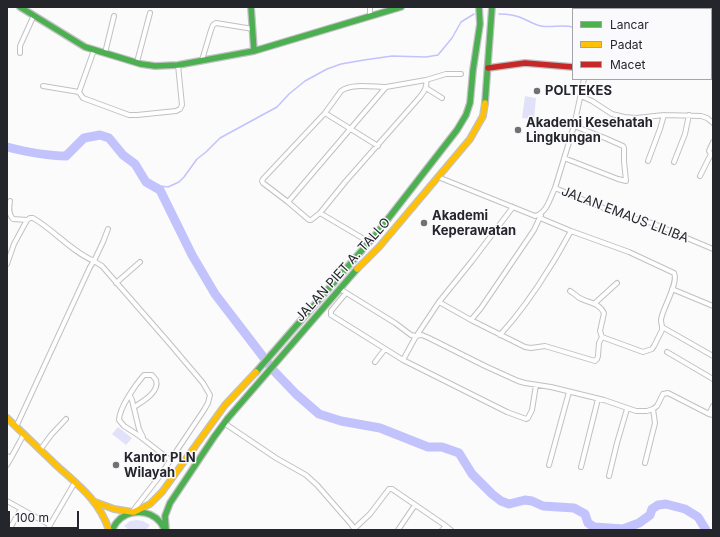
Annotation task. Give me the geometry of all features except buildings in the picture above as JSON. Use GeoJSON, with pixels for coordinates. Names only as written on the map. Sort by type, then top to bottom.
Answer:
{"type":"FeatureCollection","features":[{"type":"Feature","properties":{"kind":"main road"},"geometry":{"type":"LineString","coordinates":[[20,7],[85,47],[146,65],[155,66],[178,65],[254,50],[287,42],[401,7]]}},
{"type":"Feature","properties":{"kind":"main road"},"geometry":{"type":"LineString","coordinates":[[251,7],[254,50]]}},
{"type":"Feature","properties":{"kind":"main road","name":"JALAN PIET A. TALLO"},"geometry":{"type":"LineString","coordinates":[[112,530],[121,518],[152,504],[218,414],[377,233],[457,130],[466,115],[470,103],[480,24],[479,7]]}},
{"type":"Feature","properties":{"kind":"main road","name":"JALAN PIET A. TALLO"},"geometry":{"type":"LineString","coordinates":[[165,530],[165,516],[170,503],[224,423],[352,275],[379,247],[470,139],[482,116],[485,104],[492,7]]}},
{"type":"Feature","properties":{"kind":"main road"},"geometry":{"type":"LineString","coordinates":[[480,17],[491,16]]}},
{"type":"Feature","properties":{"kind":"main road"},"geometry":{"type":"LineString","coordinates":[[488,68],[525,63],[572,67]]}},
{"type":"Feature","properties":{"kind":"main road"},"geometry":{"type":"LineString","coordinates":[[7,418],[95,502],[107,523],[109,530]]}},
{"type":"Feature","properties":{"kind":"main road"},"geometry":{"type":"LineString","coordinates":[[95,502],[114,509],[149,514],[159,520],[165,530]]}},
{"type":"Feature","properties":{"kind":"street"},"geometry":{"type":"LineString","coordinates":[[370,7],[370,16]]}},
{"type":"Feature","properties":{"kind":"street"},"geometry":{"type":"LineString","coordinates":[[137,62],[150,14]]}},
{"type":"Feature","properties":{"kind":"street"},"geometry":{"type":"LineString","coordinates":[[20,53],[20,46],[34,15]]}},
{"type":"Feature","properties":{"kind":"street"},"geometry":{"type":"LineString","coordinates":[[105,53],[114,16]]}},
{"type":"Feature","properties":{"kind":"street"},"geometry":{"type":"LineString","coordinates":[[202,60],[210,30],[216,23],[253,28]]}},
{"type":"Feature","properties":{"kind":"street"},"geometry":{"type":"LineString","coordinates":[[79,92],[94,50]]}},
{"type":"Feature","properties":{"kind":"street"},"geometry":{"type":"LineString","coordinates":[[43,86],[79,92],[83,98],[129,115],[176,111],[180,109],[182,105],[178,65]]}},
{"type":"Feature","properties":{"kind":"street"},"geometry":{"type":"LineString","coordinates":[[426,80],[426,88],[419,98],[320,213],[311,220],[308,220],[262,182],[263,179],[325,113],[340,91],[346,88],[369,86],[386,87],[426,80],[446,74],[461,74]]}},
{"type":"Feature","properties":{"kind":"street"},"geometry":{"type":"LineString","coordinates":[[555,188],[574,126],[584,80]]}},
{"type":"Feature","properties":{"kind":"street"},"geometry":{"type":"LineString","coordinates":[[288,202],[386,87]]}},
{"type":"Feature","properties":{"kind":"street"},"geometry":{"type":"LineString","coordinates":[[426,88],[442,98]]}},
{"type":"Feature","properties":{"kind":"street"},"geometry":{"type":"LineString","coordinates":[[581,96],[612,114],[624,117],[636,118],[664,115],[689,115],[702,116],[713,123]]}},
{"type":"Feature","properties":{"kind":"street"},"geometry":{"type":"LineString","coordinates":[[325,113],[378,146]]}},
{"type":"Feature","properties":{"kind":"street"},"geometry":{"type":"LineString","coordinates":[[648,161],[664,115]]}},
{"type":"Feature","properties":{"kind":"street"},"geometry":{"type":"LineString","coordinates":[[674,162],[685,134],[689,115]]}},
{"type":"Feature","properties":{"kind":"street"},"geometry":{"type":"LineString","coordinates":[[564,158],[626,181],[624,148],[605,138],[574,126]]}},
{"type":"Feature","properties":{"kind":"street"},"geometry":{"type":"LineString","coordinates":[[700,176],[712,155],[709,151],[713,142]]}},
{"type":"Feature","properties":{"kind":"street"},"geometry":{"type":"LineString","coordinates":[[438,177],[535,216],[541,216],[571,232],[629,252],[674,273],[676,277],[663,315],[662,330],[652,350],[643,352],[602,337]]}},
{"type":"Feature","properties":{"kind":"street","name":"JALAN EMAUS LILIBA"},"geometry":{"type":"LineString","coordinates":[[471,320],[481,308],[529,236],[545,209],[555,188],[627,217],[652,223],[713,248]]}},
{"type":"Feature","properties":{"kind":"street"},"geometry":{"type":"LineString","coordinates":[[10,201],[9,209],[11,218],[15,220],[27,220],[33,218],[73,248],[102,266],[170,344],[210,395],[204,410],[132,512]]}},
{"type":"Feature","properties":{"kind":"street"},"geometry":{"type":"LineString","coordinates":[[403,360],[439,302],[514,207]]}},
{"type":"Feature","properties":{"kind":"street"},"geometry":{"type":"LineString","coordinates":[[320,213],[369,242]]}},
{"type":"Feature","properties":{"kind":"street"},"geometry":{"type":"LineString","coordinates":[[7,264],[14,244],[27,220]]}},
{"type":"Feature","properties":{"kind":"street"},"geometry":{"type":"LineString","coordinates":[[16,427],[108,229]]}},
{"type":"Feature","properties":{"kind":"street"},"geometry":{"type":"LineString","coordinates":[[500,335],[539,285],[571,232]]}},
{"type":"Feature","properties":{"kind":"street"},"geometry":{"type":"LineString","coordinates":[[116,283],[140,262]]}},
{"type":"Feature","properties":{"kind":"street"},"geometry":{"type":"LineString","coordinates":[[595,303],[617,283]]}},
{"type":"Feature","properties":{"kind":"street"},"geometry":{"type":"LineString","coordinates":[[340,289],[411,334],[417,336],[422,335],[429,338],[457,353],[525,383],[536,384],[598,399],[627,409],[642,412],[653,409],[657,406],[665,393],[668,393],[711,414],[713,406]]}},
{"type":"Feature","properties":{"kind":"street"},"geometry":{"type":"LineString","coordinates":[[672,289],[713,306]]}},
{"type":"Feature","properties":{"kind":"street"},"geometry":{"type":"LineString","coordinates":[[439,302],[525,347],[531,348],[545,346],[595,361],[598,356],[599,343],[602,337],[600,332],[604,312],[602,308],[595,303],[578,297],[570,290]]}},
{"type":"Feature","properties":{"kind":"street"},"geometry":{"type":"LineString","coordinates":[[346,293],[331,311],[331,315],[403,360],[507,412],[526,419],[528,418],[532,410],[536,384]]}},
{"type":"Feature","properties":{"kind":"street"},"geometry":{"type":"LineString","coordinates":[[662,327],[713,356]]}},
{"type":"Feature","properties":{"kind":"street"},"geometry":{"type":"LineString","coordinates":[[375,362],[385,349]]}},
{"type":"Feature","properties":{"kind":"street"},"geometry":{"type":"LineString","coordinates":[[667,352],[713,379]]}},
{"type":"Feature","properties":{"kind":"street"},"geometry":{"type":"LineString","coordinates":[[134,407],[154,392],[156,380],[152,375],[144,375],[124,404],[119,420],[124,426],[144,439],[170,460]]}},
{"type":"Feature","properties":{"kind":"street"},"geometry":{"type":"LineString","coordinates":[[549,465],[569,392]]}},
{"type":"Feature","properties":{"kind":"street"},"geometry":{"type":"LineString","coordinates":[[130,396],[139,429],[144,439]]}},
{"type":"Feature","properties":{"kind":"street"},"geometry":{"type":"LineString","coordinates":[[581,467],[598,399]]}},
{"type":"Feature","properties":{"kind":"street"},"geometry":{"type":"LineString","coordinates":[[609,476],[627,409]]}},
{"type":"Feature","properties":{"kind":"street"},"geometry":{"type":"LineString","coordinates":[[645,463],[655,423],[653,409]]}},
{"type":"Feature","properties":{"kind":"street"},"geometry":{"type":"LineString","coordinates":[[40,450],[66,419]]}},
{"type":"Feature","properties":{"kind":"street"},"geometry":{"type":"LineString","coordinates":[[224,423],[276,458],[306,475],[317,485],[355,530],[370,514],[389,489],[392,489],[451,530]]}},
{"type":"Feature","properties":{"kind":"street"},"geometry":{"type":"LineString","coordinates":[[7,465],[9,457],[24,434]]}},
{"type":"Feature","properties":{"kind":"street"},"geometry":{"type":"LineString","coordinates":[[47,530],[75,482]]}},
{"type":"Feature","properties":{"kind":"street"},"geometry":{"type":"LineString","coordinates":[[7,501],[50,525]]}},
{"type":"Feature","properties":{"kind":"street"},"geometry":{"type":"LineString","coordinates":[[398,530],[415,505]]}},
{"type":"Feature","properties":{"kind":"street"},"geometry":{"type":"LineString","coordinates":[[9,530],[20,509]]}},
{"type":"Feature","properties":{"kind":"street"},"geometry":{"type":"LineString","coordinates":[[442,530],[446,526]]}},
{"type":"Feature","properties":{"kind":"shaded area"},"geometry":{"type":"Polygon","coordinates":[[[525,96],[536,98],[534,119],[522,118],[525,96]]]}},
{"type":"Feature","properties":{"kind":"shaded area"},"geometry":{"type":"Polygon","coordinates":[[[118,427],[132,438],[126,445],[112,434],[118,427]]]}},
{"type":"Feature","properties":{"kind":"shaded area"},"geometry":{"type":"Polygon","coordinates":[[[130,521],[143,521],[150,525],[146,530],[129,530],[124,526],[130,521]]]}},
{"type":"Feature","properties":{"kind":"waterway"},"geometry":{"type":"LineString","coordinates":[[146,182],[168,187],[179,182],[197,159],[220,138],[277,107],[289,94],[305,81],[327,69],[341,64],[392,56],[426,57],[438,55],[452,38],[461,22],[474,14]]}},
{"type":"Feature","properties":{"kind":"waterway"},"geometry":{"type":"LineString","coordinates":[[499,14],[518,17],[541,26],[572,27]]}},
{"type":"Feature","properties":{"kind":"waterway"},"geometry":{"type":"LineString","coordinates":[[7,147],[22,151],[66,156],[84,138],[100,135],[109,138],[123,155],[135,164],[146,182],[160,190],[192,255],[215,294],[274,371],[296,394],[319,414],[341,421],[380,428],[428,447],[442,447],[459,453],[472,474],[492,494],[501,501],[509,504],[525,500],[532,501],[543,506],[574,508],[585,514],[588,523],[594,527],[623,529],[639,523],[650,515],[652,509],[658,505],[666,504],[685,509],[698,517],[706,530]]}},
{"type":"Feature","properties":{"kind":"traffic: fast"},"geometry":{"type":"LineString","coordinates":[[20,7],[85,47],[141,64],[155,66],[178,65],[254,51],[401,7]]}},
{"type":"Feature","properties":{"kind":"traffic: fast"},"geometry":{"type":"LineString","coordinates":[[251,7],[254,51]]}},
{"type":"Feature","properties":{"kind":"traffic: fast"},"geometry":{"type":"LineString","coordinates":[[256,372],[377,233],[457,130],[466,115],[470,103],[480,24],[479,7]]}},
{"type":"Feature","properties":{"kind":"traffic: fast"},"geometry":{"type":"LineString","coordinates":[[485,103],[492,7]]}},
{"type":"Feature","properties":{"kind":"traffic: fast"},"geometry":{"type":"LineString","coordinates":[[166,530],[165,516],[170,503],[214,437],[228,418],[357,269]]}},
{"type":"Feature","properties":{"kind":"traffic: fast"},"geometry":{"type":"LineString","coordinates":[[112,530],[116,523],[122,518],[138,512],[155,518],[161,523],[165,530]]}},
{"type":"Feature","properties":{"kind":"traffic: slow"},"geometry":{"type":"LineString","coordinates":[[357,269],[379,247],[470,139],[483,116],[485,103]]}},
{"type":"Feature","properties":{"kind":"traffic: slow"},"geometry":{"type":"LineString","coordinates":[[134,512],[150,504],[162,492],[225,405],[256,372]]}},
{"type":"Feature","properties":{"kind":"traffic: slow"},"geometry":{"type":"LineString","coordinates":[[7,418],[80,486],[100,510],[109,530]]}},
{"type":"Feature","properties":{"kind":"traffic: slow"},"geometry":{"type":"LineString","coordinates":[[95,502],[114,509],[132,512]]}},
{"type":"Feature","properties":{"kind":"traffic: jam"},"geometry":{"type":"LineString","coordinates":[[488,68],[525,63],[572,67]]}},
{"type":"Feature","properties":{"kind":"place","name":"POLTEKES"},"geometry":{"type":"Point","coordinates":[537,91]}},
{"type":"Feature","properties":{"kind":"place","name":"Akademi Kesehatah Lingkungan"},"geometry":{"type":"Point","coordinates":[518,130]}},
{"type":"Feature","properties":{"kind":"place","name":"Akademi Keperawatan"},"geometry":{"type":"Point","coordinates":[424,223]}},
{"type":"Feature","properties":{"kind":"place","name":"Kantor PLN Wilayah"},"geometry":{"type":"Point","coordinates":[116,465]}}]}
